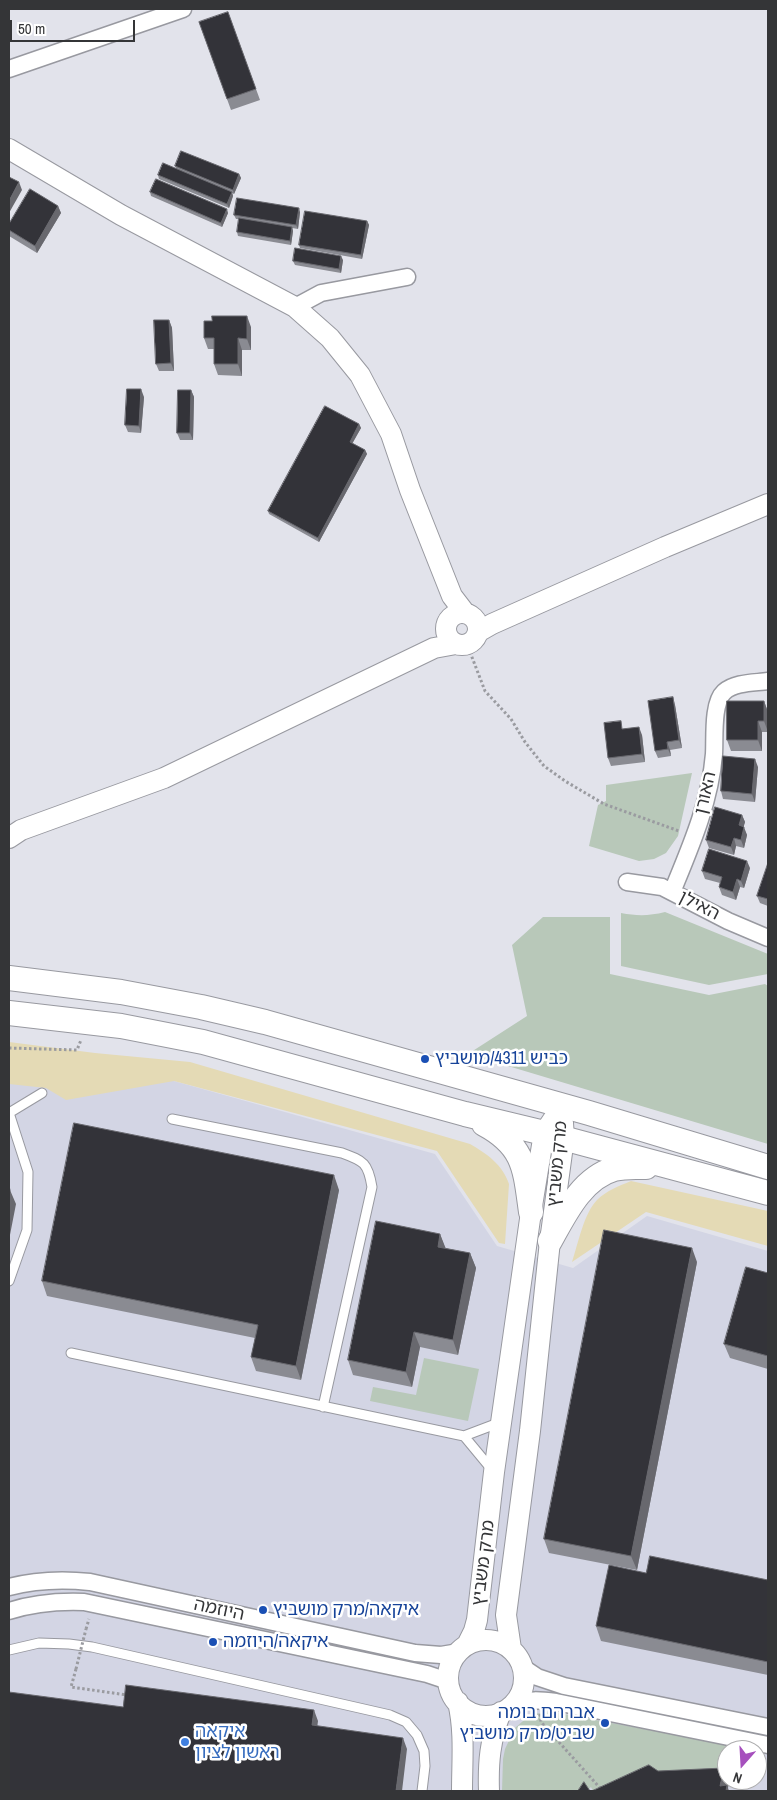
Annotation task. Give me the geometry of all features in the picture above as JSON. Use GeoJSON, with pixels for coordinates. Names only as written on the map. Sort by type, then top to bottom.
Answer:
{"type":"FeatureCollection","features":[{"type":"Feature","properties":{"kind":"main road"},"geometry":{"type":"LineString","coordinates":[[9,966],[47,981]]}},
{"type":"Feature","properties":{"kind":"main road"},"geometry":{"type":"LineString","coordinates":[[9,978],[47,981],[121,992],[228,1013],[562,1106],[768,1167]]}},
{"type":"Feature","properties":{"kind":"main road"},"geometry":{"type":"LineString","coordinates":[[9,1013],[88,1021],[153,1031],[203,1042],[465,1114],[768,1193]]}},
{"type":"Feature","properties":{"kind":"main road"},"geometry":{"type":"LineString","coordinates":[[465,1114],[502,1134],[512,1144],[523,1166],[531,1212]]}},
{"type":"Feature","properties":{"kind":"main road"},"geometry":{"type":"LineString","coordinates":[[550,1241],[574,1202],[594,1178],[621,1168],[674,1167]]}},
{"type":"Feature","properties":{"kind":"street"},"geometry":{"type":"LineString","coordinates":[[9,69],[183,9]]}},
{"type":"Feature","properties":{"kind":"street"},"geometry":{"type":"LineString","coordinates":[[9,149],[152,232],[295,307],[330,338],[360,375],[391,434],[410,490],[466,629]]}},
{"type":"Feature","properties":{"kind":"street"},"geometry":{"type":"LineString","coordinates":[[295,307],[321,293],[408,277]]}},
{"type":"Feature","properties":{"kind":"street"},"geometry":{"type":"LineString","coordinates":[[9,838],[21,830],[164,778],[434,648],[466,629],[768,504]]}},
{"type":"Feature","properties":{"kind":"street","name":"האורן"},"geometry":{"type":"LineString","coordinates":[[672,892],[694,836],[711,781],[716,714],[720,697],[725,691],[737,685],[768,681]]}},
{"type":"Feature","properties":{"kind":"street","name":"האילן"},"geometry":{"type":"LineString","coordinates":[[627,882],[662,887],[728,921],[768,938]]}},
{"type":"Feature","properties":{"kind":"street","name":"מרק משביץ"},"geometry":{"type":"LineString","coordinates":[[448,1681],[451,1664],[474,1631],[477,1620],[494,1472],[531,1212],[562,1106]]}},
{"type":"Feature","properties":{"kind":"street","name":"מרק משביץ"},"geometry":{"type":"LineString","coordinates":[[522,1667],[518,1657],[511,1650],[506,1615],[530,1431],[550,1241],[554,1136]]}},
{"type":"Feature","properties":{"kind":"street","name":"היוזמה"},"geometry":{"type":"LineString","coordinates":[[9,1587],[54,1579],[90,1582],[415,1653],[441,1656],[463,1649]]}},
{"type":"Feature","properties":{"kind":"street","name":"היוזמה"},"geometry":{"type":"LineString","coordinates":[[9,1611],[40,1603],[60,1601],[84,1602],[427,1674],[448,1681]]}},
{"type":"Feature","properties":{"kind":"street"},"geometry":{"type":"LineString","coordinates":[[463,1649],[478,1641],[490,1640],[496,1641],[511,1650]]}},
{"type":"Feature","properties":{"kind":"street"},"geometry":{"type":"LineString","coordinates":[[489,1791],[492,1736],[507,1708],[521,1692],[524,1682],[522,1667]]}},
{"type":"Feature","properties":{"kind":"street"},"geometry":{"type":"LineString","coordinates":[[522,1667],[537,1677],[564,1686],[768,1727]]}},
{"type":"Feature","properties":{"kind":"street"},"geometry":{"type":"LineString","coordinates":[[448,1681],[451,1691],[458,1702],[462,1717],[462,1791]]}},
{"type":"Feature","properties":{"kind":"street"},"geometry":{"type":"LineString","coordinates":[[458,1702],[472,1712],[482,1715],[507,1708],[522,1701],[540,1700],[556,1702],[768,1745]]}},
{"type":"Feature","properties":{"kind":"lane"},"geometry":{"type":"LineString","coordinates":[[9,1281],[27,1230],[28,1172],[9,1113],[42,1094]]}},
{"type":"Feature","properties":{"kind":"lane"},"geometry":{"type":"LineString","coordinates":[[172,1118],[342,1153],[358,1159],[369,1169],[372,1186],[323,1406]]}},
{"type":"Feature","properties":{"kind":"lane"},"geometry":{"type":"LineString","coordinates":[[71,1353],[464,1436],[502,1422]]}},
{"type":"Feature","properties":{"kind":"lane"},"geometry":{"type":"LineString","coordinates":[[464,1436],[494,1472]]}},
{"type":"Feature","properties":{"kind":"lane"},"geometry":{"type":"LineString","coordinates":[[9,1650],[39,1643],[92,1647],[390,1715],[406,1722],[417,1735],[424,1751],[425,1766],[422,1791]]}},
{"type":"Feature","properties":{"kind":"path"},"geometry":{"type":"LineString","coordinates":[[466,629],[484,691],[511,719],[525,742],[544,766],[564,781],[604,804],[694,836]]}},
{"type":"Feature","properties":{"kind":"path"},"geometry":{"type":"LineString","coordinates":[[9,1048],[78,1050],[88,1021]]}},
{"type":"Feature","properties":{"kind":"path"},"geometry":{"type":"LineString","coordinates":[[86,1629],[71,1686],[130,1696]]}},
{"type":"Feature","properties":{"kind":"path"},"geometry":{"type":"LineString","coordinates":[[540,1700],[541,1722],[600,1788]]}},
{"type":"Feature","properties":{"kind":"shaded area"},"geometry":{"type":"Polygon","coordinates":[[[9,1070],[174,1081],[435,1154],[497,1246],[573,1268],[647,1216],[768,1251],[768,1791],[9,1791],[9,1070]]]}},
{"type":"Feature","properties":{"kind":"green space"},"geometry":{"type":"Polygon","coordinates":[[[692,773],[678,836],[666,853],[654,859],[639,861],[589,846],[598,805],[606,801],[606,785],[692,773]]]}},
{"type":"Feature","properties":{"kind":"green space"},"geometry":{"type":"Polygon","coordinates":[[[665,912],[768,954],[768,974],[709,985],[621,966],[621,913],[643,915],[665,912]]]}},
{"type":"Feature","properties":{"kind":"green space"},"geometry":{"type":"Polygon","coordinates":[[[543,917],[610,917],[610,974],[709,995],[765,984],[768,986],[768,1144],[468,1054],[527,1016],[512,945],[543,917]]]}},
{"type":"Feature","properties":{"kind":"green space"},"geometry":{"type":"Polygon","coordinates":[[[424,1358],[479,1369],[468,1421],[370,1401],[373,1387],[416,1395],[424,1358]]]}},
{"type":"Feature","properties":{"kind":"green space"},"geometry":{"type":"Polygon","coordinates":[[[553,1712],[717,1743],[717,1777],[665,1779],[593,1791],[591,1787],[587,1791],[502,1791],[505,1749],[515,1728],[531,1714],[553,1712]]]}},
{"type":"Feature","properties":{"kind":"sand"},"geometry":{"type":"Polygon","coordinates":[[[9,1042],[190,1062],[470,1144],[482,1151],[498,1165],[509,1184],[505,1244],[499,1243],[437,1151],[174,1081],[66,1100],[46,1088],[9,1084],[9,1042]]]}},
{"type":"Feature","properties":{"kind":"sand"},"geometry":{"type":"Polygon","coordinates":[[[631,1181],[768,1211],[768,1246],[646,1212],[572,1262],[585,1221],[592,1206],[604,1194],[631,1181]]]}},
{"type":"Feature","properties":{"kind":"building"},"geometry":{"type":"Polygon","coordinates":[[[228,12],[256,89],[227,99],[199,22],[228,12]]]}},
{"type":"Feature","properties":{"kind":"building"},"geometry":{"type":"Polygon","coordinates":[[[181,151],[239,174],[233,190],[175,166],[181,151]]]}},
{"type":"Feature","properties":{"kind":"building"},"geometry":{"type":"Polygon","coordinates":[[[163,163],[232,192],[227,204],[158,175],[163,163]]]}},
{"type":"Feature","properties":{"kind":"building"},"geometry":{"type":"Polygon","coordinates":[[[9,177],[19,182],[9,201],[9,177]]]}},
{"type":"Feature","properties":{"kind":"building"},"geometry":{"type":"Polygon","coordinates":[[[156,179],[227,209],[221,223],[150,192],[156,179]]]}},
{"type":"Feature","properties":{"kind":"building"},"geometry":{"type":"Polygon","coordinates":[[[30,189],[58,206],[35,246],[9,230],[9,224],[30,189]]]}},
{"type":"Feature","properties":{"kind":"building"},"geometry":{"type":"Polygon","coordinates":[[[237,198],[299,208],[296,225],[234,215],[237,198]]]}},
{"type":"Feature","properties":{"kind":"building"},"geometry":{"type":"Polygon","coordinates":[[[305,211],[367,221],[361,255],[299,245],[305,211]]]}},
{"type":"Feature","properties":{"kind":"building"},"geometry":{"type":"Polygon","coordinates":[[[239,218],[292,227],[290,241],[237,232],[239,218]]]}},
{"type":"Feature","properties":{"kind":"building"},"geometry":{"type":"Polygon","coordinates":[[[295,248],[341,256],[339,269],[293,261],[295,248]]]}},
{"type":"Feature","properties":{"kind":"building"},"geometry":{"type":"Polygon","coordinates":[[[212,316],[247,316],[247,339],[238,338],[238,364],[214,364],[214,338],[204,338],[204,321],[212,321],[212,316]]]}},
{"type":"Feature","properties":{"kind":"building"},"geometry":{"type":"Polygon","coordinates":[[[154,320],[169,320],[171,363],[156,364],[154,320]]]}},
{"type":"Feature","properties":{"kind":"building"},"geometry":{"type":"Polygon","coordinates":[[[127,389],[141,389],[139,426],[125,425],[127,389]]]}},
{"type":"Feature","properties":{"kind":"building"},"geometry":{"type":"Polygon","coordinates":[[[178,390],[191,390],[190,433],[177,433],[178,390]]]}},
{"type":"Feature","properties":{"kind":"building"},"geometry":{"type":"Polygon","coordinates":[[[325,406],[359,424],[350,442],[365,450],[318,538],[268,511],[325,406]]]}},
{"type":"Feature","properties":{"kind":"building"},"geometry":{"type":"Polygon","coordinates":[[[673,697],[679,740],[667,742],[668,749],[655,751],[648,701],[673,697]]]}},
{"type":"Feature","properties":{"kind":"building"},"geometry":{"type":"Polygon","coordinates":[[[727,701],[764,701],[764,721],[758,721],[758,740],[727,740],[727,701]]]}},
{"type":"Feature","properties":{"kind":"building"},"geometry":{"type":"Polygon","coordinates":[[[621,721],[622,729],[639,727],[642,754],[608,758],[604,723],[621,721]]]}},
{"type":"Feature","properties":{"kind":"building"},"geometry":{"type":"Polygon","coordinates":[[[723,756],[755,759],[752,794],[721,791],[723,756]]]}},
{"type":"Feature","properties":{"kind":"building"},"geometry":{"type":"Polygon","coordinates":[[[715,807],[742,815],[739,825],[744,827],[741,840],[734,838],[731,847],[706,840],[715,807]]]}},
{"type":"Feature","properties":{"kind":"building"},"geometry":{"type":"Polygon","coordinates":[[[709,849],[747,861],[741,881],[737,879],[733,892],[719,887],[722,877],[702,871],[709,849]]]}},
{"type":"Feature","properties":{"kind":"building"},"geometry":{"type":"Polygon","coordinates":[[[768,863],[768,899],[757,896],[768,863]]]}},
{"type":"Feature","properties":{"kind":"building"},"geometry":{"type":"Polygon","coordinates":[[[74,1123],[334,1175],[296,1366],[251,1357],[258,1325],[42,1281],[74,1123]]]}},
{"type":"Feature","properties":{"kind":"building"},"geometry":{"type":"Polygon","coordinates":[[[376,1221],[440,1234],[438,1247],[470,1253],[453,1340],[414,1332],[406,1372],[348,1360],[376,1221]]]}},
{"type":"Feature","properties":{"kind":"building"},"geometry":{"type":"Polygon","coordinates":[[[604,1230],[692,1248],[631,1556],[544,1539],[604,1230]]]}},
{"type":"Feature","properties":{"kind":"building"},"geometry":{"type":"Polygon","coordinates":[[[746,1267],[768,1273],[768,1356],[724,1344],[746,1267]]]}},
{"type":"Feature","properties":{"kind":"building"},"geometry":{"type":"Polygon","coordinates":[[[650,1556],[768,1580],[768,1662],[596,1626],[609,1565],[646,1573],[650,1556]]]}},
{"type":"Feature","properties":{"kind":"building","name":"איקאה ראשון לציון"},"geometry":{"type":"Polygon","coordinates":[[[126,1685],[314,1710],[312,1725],[403,1738],[396,1791],[9,1791],[9,1692],[123,1707],[126,1685]]]}},
{"type":"Feature","properties":{"kind":"building"},"geometry":{"type":"Polygon","coordinates":[[[649,1765],[658,1771],[717,1768],[717,1790],[726,1790],[726,1791],[592,1791],[649,1765]]]}},
{"type":"Feature","properties":{"kind":"building"},"geometry":{"type":"Polygon","coordinates":[[[584,1782],[590,1791],[578,1791],[584,1782]]]}},
{"type":"Feature","properties":{"kind":"place","name":"כביש 4311/מושביץ"},"geometry":{"type":"Point","coordinates":[425,1059]}},
{"type":"Feature","properties":{"kind":"place","name":"איקאה/מרק מושביץ"},"geometry":{"type":"Point","coordinates":[263,1610]}},
{"type":"Feature","properties":{"kind":"place","name":"איקאה/היוזמה"},"geometry":{"type":"Point","coordinates":[213,1642]}},
{"type":"Feature","properties":{"kind":"place","name":"אברהם בומה שביט/מרק מושביץ"},"geometry":{"type":"Point","coordinates":[605,1723]}},
{"type":"Feature","properties":{"kind":"place","name":"איקאה ראשון לציון"},"geometry":{"type":"Point","coordinates":[185,1742]}}]}
